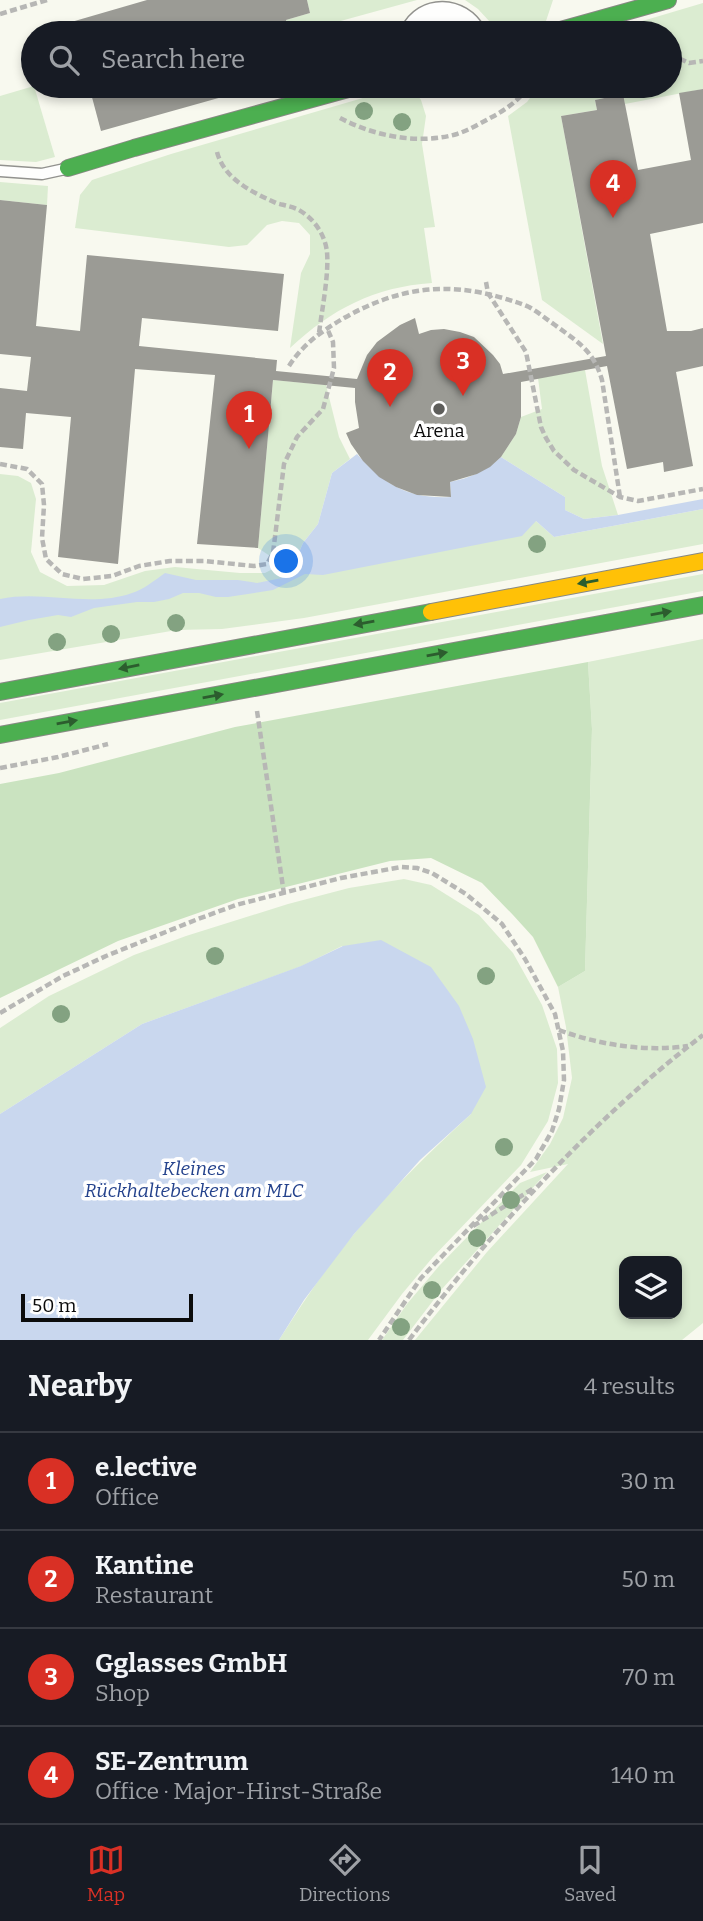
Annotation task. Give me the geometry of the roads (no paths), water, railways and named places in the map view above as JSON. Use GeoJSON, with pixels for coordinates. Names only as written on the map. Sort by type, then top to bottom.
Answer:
{"type":"FeatureCollection","features":[{"type":"Feature","properties":{"kind":"main road"},"geometry":{"type":"LineString","coordinates":[[593,21],[668,0]]}},
{"type":"Feature","properties":{"kind":"main road"},"geometry":{"type":"LineString","coordinates":[[68,168],[317,98]]}},
{"type":"Feature","properties":{"kind":"main road"},"geometry":{"type":"LineString","coordinates":[[0,692],[703,561]]}},
{"type":"Feature","properties":{"kind":"main road"},"geometry":{"type":"LineString","coordinates":[[0,735],[703,605]]}},
{"type":"Feature","properties":{"kind":"street"},"geometry":{"type":"LineString","coordinates":[[419,21],[440,12],[452,13],[466,21]]}},
{"type":"Feature","properties":{"kind":"lane"},"geometry":{"type":"LineString","coordinates":[[0,171],[42,174],[68,168]]}},
{"type":"Feature","properties":{"kind":"water"},"geometry":{"type":"Polygon","coordinates":[[[357,454],[388,482],[422,495],[451,497],[450,482],[477,473],[501,457],[565,497],[565,510],[584,519],[703,499],[703,509],[554,537],[536,521],[522,536],[323,575],[305,574],[273,590],[228,597],[183,593],[154,602],[94,608],[71,617],[58,615],[0,627],[0,599],[33,596],[83,599],[116,597],[140,590],[165,573],[196,580],[257,583],[282,578],[294,564],[303,543],[318,524],[332,473],[357,454]]]}},
{"type":"Feature","properties":{"kind":"water","name":"Kleines Rückhaltebecken am MLC"},"geometry":{"type":"Polygon","coordinates":[[[381,940],[431,967],[459,1006],[473,1039],[486,1087],[471,1114],[420,1160],[354,1234],[304,1300],[279,1340],[0,1340],[0,1114],[142,1024],[301,966],[343,946],[381,940]]]}},
{"type":"Feature","properties":{"kind":"place","name":"SE-Zentrum"},"geometry":{"type":"Point","coordinates":[613,218]}},
{"type":"Feature","properties":{"kind":"place","name":"Gglasses GmbH"},"geometry":{"type":"Point","coordinates":[463,396]}},
{"type":"Feature","properties":{"kind":"place","name":"Kantine"},"geometry":{"type":"Point","coordinates":[390,407]}},
{"type":"Feature","properties":{"kind":"place","name":"Arena"},"geometry":{"type":"Point","coordinates":[439,409]}},
{"type":"Feature","properties":{"kind":"place","name":"e.lective"},"geometry":{"type":"Point","coordinates":[249,449]}}]}
